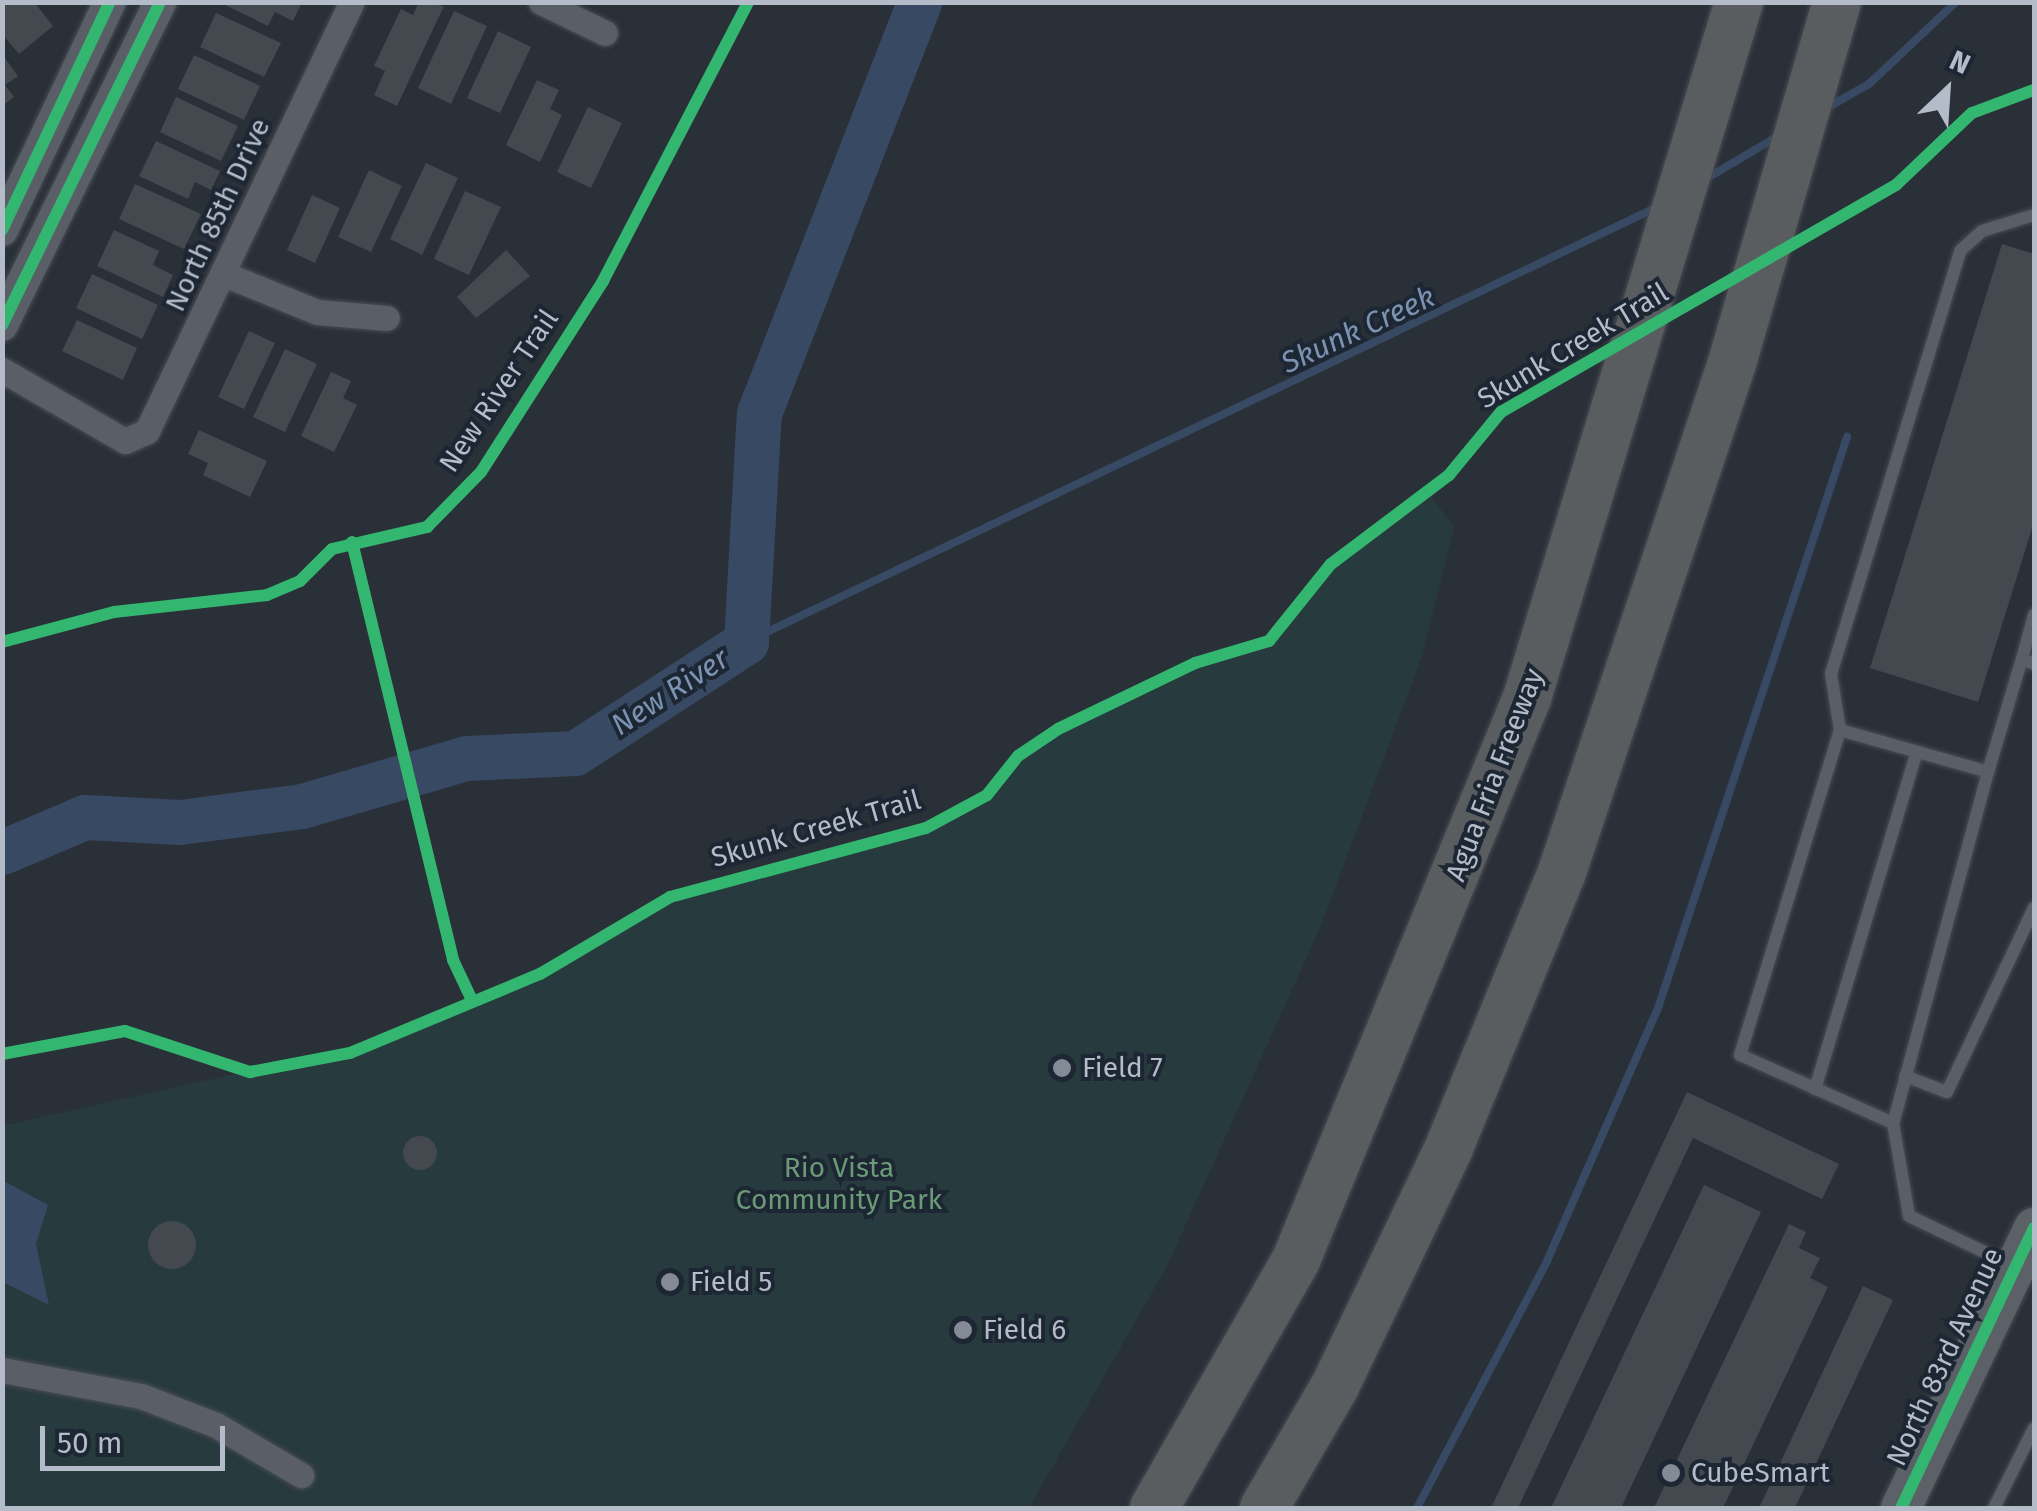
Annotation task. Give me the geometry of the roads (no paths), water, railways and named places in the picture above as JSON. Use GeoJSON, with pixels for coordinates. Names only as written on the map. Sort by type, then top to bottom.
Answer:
{"type":"FeatureCollection","features":[{"type":"Feature","properties":{"kind":"highway","name":"Agua Fria Freeway"},"geometry":{"type":"LineString","coordinates":[[1154,1508],[1296,1260],[1383,1063],[1527,698],[1611,440],[1739,2]]}},
{"type":"Feature","properties":{"kind":"highway"},"geometry":{"type":"LineString","coordinates":[[1264,1508],[1335,1386],[1448,1150],[1549,904],[1732,363],[1837,2]]}},
{"type":"Feature","properties":{"kind":"main road","name":"North 83rd Avenue"},"geometry":{"type":"LineString","coordinates":[[1901,1508],[2021,1275],[2034,1228]]}},
{"type":"Feature","properties":{"kind":"street"},"geometry":{"type":"LineString","coordinates":[[2,230],[110,2]]}},
{"type":"Feature","properties":{"kind":"street"},"geometry":{"type":"LineString","coordinates":[[2,325],[160,2]]}},
{"type":"Feature","properties":{"kind":"street","name":"North 85th Drive"},"geometry":{"type":"LineString","coordinates":[[2,370],[125,441],[147,432],[352,2]]}},
{"type":"Feature","properties":{"kind":"street"},"geometry":{"type":"LineString","coordinates":[[541,2],[605,33]]}},
{"type":"Feature","properties":{"kind":"street"},"geometry":{"type":"LineString","coordinates":[[224,274],[318,312],[387,318]]}},
{"type":"Feature","properties":{"kind":"street"},"geometry":{"type":"LineString","coordinates":[[2,1370],[178,1408],[302,1476]]}},
{"type":"Feature","properties":{"kind":"lane"},"geometry":{"type":"LineString","coordinates":[[1893,1123],[1740,1055],[1840,730],[1831,674],[1961,250],[1982,231],[2034,215]]}},
{"type":"Feature","properties":{"kind":"lane"},"geometry":{"type":"LineString","coordinates":[[2021,1275],[1908,1216],[1893,1123],[1988,772],[2028,662],[2034,615]]}},
{"type":"Feature","properties":{"kind":"lane"},"geometry":{"type":"LineString","coordinates":[[1840,730],[1988,772]]}},
{"type":"Feature","properties":{"kind":"lane"},"geometry":{"type":"LineString","coordinates":[[1815,1088],[1917,752]]}},
{"type":"Feature","properties":{"kind":"lane"},"geometry":{"type":"LineString","coordinates":[[1905,1076],[1948,1092],[2034,908]]}},
{"type":"Feature","properties":{"kind":"lane"},"geometry":{"type":"LineString","coordinates":[[1994,1508],[2034,1428]]}},
{"type":"Feature","properties":{"kind":"water"},"geometry":{"type":"Polygon","coordinates":[[[2,1180],[48,1205],[36,1244],[49,1305],[3,1282],[2,1180]]]}},
{"type":"Feature","properties":{"kind":"waterway","name":"New River"},"geometry":{"type":"LineString","coordinates":[[2,852],[85,817],[180,822],[302,806],[466,758],[575,753],[746,642],[759,413],[919,2]]}},
{"type":"Feature","properties":{"kind":"waterway","name":"Skunk Creek"},"geometry":{"type":"LineString","coordinates":[[1825,109],[1869,84],[1956,2]]}},
{"type":"Feature","properties":{"kind":"waterway","name":"Skunk Creek"},"geometry":{"type":"LineString","coordinates":[[1704,180],[1778,136]]}},
{"type":"Feature","properties":{"kind":"waterway","name":"Skunk Creek"},"geometry":{"type":"LineString","coordinates":[[746,642],[1657,207]]}},
{"type":"Feature","properties":{"kind":"waterway"},"geometry":{"type":"LineString","coordinates":[[1417,1508],[1547,1261],[1657,1011],[1847,437]]}},
{"type":"Feature","properties":{"kind":"place","name":"Field 7"},"geometry":{"type":"Point","coordinates":[1062,1068]}},
{"type":"Feature","properties":{"kind":"place","name":"Field 5"},"geometry":{"type":"Point","coordinates":[670,1282]}},
{"type":"Feature","properties":{"kind":"place","name":"Field 6"},"geometry":{"type":"Point","coordinates":[963,1330]}},
{"type":"Feature","properties":{"kind":"place","name":"CubeSmart"},"geometry":{"type":"Point","coordinates":[1671,1473]}},
{"type":"Feature","properties":{"kind":"park label","name":"Rio Vista Community Park"},"geometry":{"type":"Point","coordinates":[839,1184]}}]}
